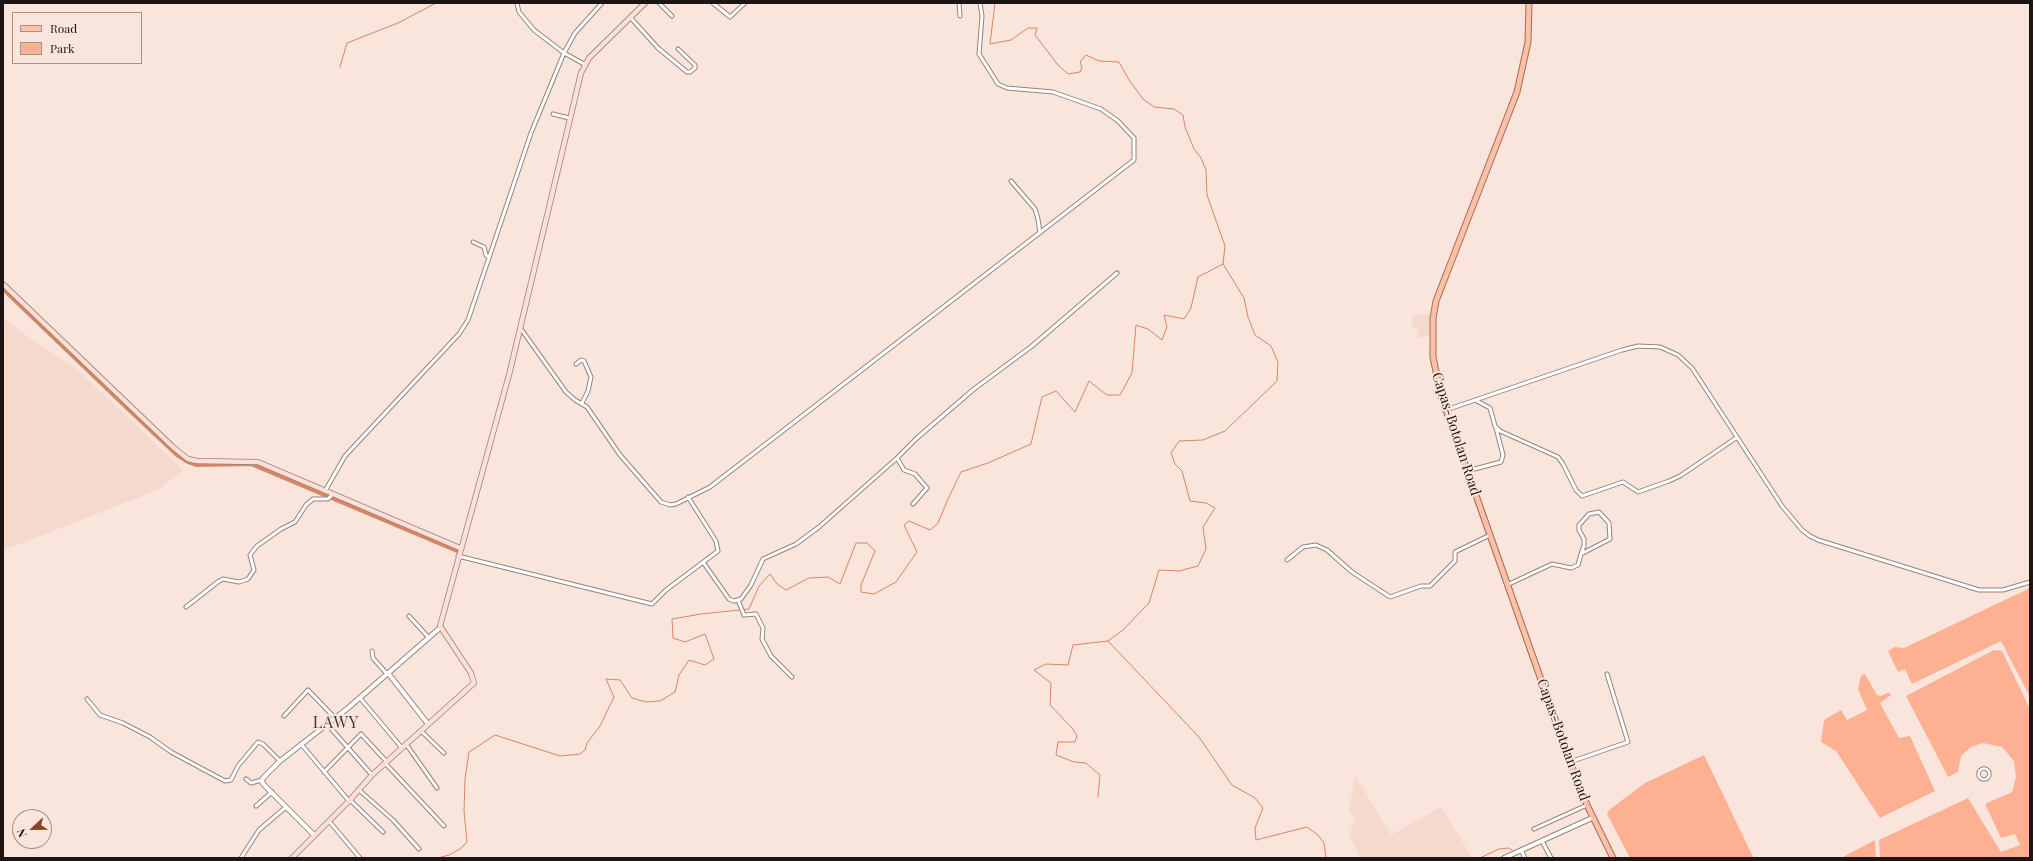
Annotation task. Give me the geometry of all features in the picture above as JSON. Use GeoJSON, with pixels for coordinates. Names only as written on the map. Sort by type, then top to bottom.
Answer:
{"type":"FeatureCollection","features":[{"type":"Feature","properties":{"kind":"main road"},"geometry":{"type":"LineString","coordinates":[[292,858],[350,800],[372,775],[474,683],[471,673],[441,627],[460,548],[520,329],[549,215],[575,89],[584,64],[645,3]]}},
{"type":"Feature","properties":{"kind":"main road","name":"Capas-Botolan Road"},"geometry":{"type":"LineString","coordinates":[[1528,3],[1528,42],[1518,92],[1434,309],[1432,332],[1433,357],[1438,383],[1446,410],[1570,762],[1592,818],[1613,858]]}},
{"type":"Feature","properties":{"kind":"main road"},"geometry":{"type":"LineString","coordinates":[[3,284],[183,456],[198,461],[258,462],[460,548]]}},
{"type":"Feature","properties":{"kind":"street"},"geometry":{"type":"LineString","coordinates":[[517,3],[519,12],[531,26],[564,53],[584,64]]}},
{"type":"Feature","properties":{"kind":"street"},"geometry":{"type":"LineString","coordinates":[[659,3],[672,16]]}},
{"type":"Feature","properties":{"kind":"street"},"geometry":{"type":"LineString","coordinates":[[713,3],[730,17],[745,3]]}},
{"type":"Feature","properties":{"kind":"street"},"geometry":{"type":"LineString","coordinates":[[958,3],[960,16]]}},
{"type":"Feature","properties":{"kind":"street"},"geometry":{"type":"LineString","coordinates":[[520,329],[566,392],[575,400],[582,403],[594,416],[620,455],[658,499],[665,504],[673,504],[710,487],[1134,160],[1134,138],[1112,116],[1097,107],[1053,92],[1007,88],[998,84],[979,54],[982,16],[980,3]]}},
{"type":"Feature","properties":{"kind":"street"},"geometry":{"type":"LineString","coordinates":[[325,490],[337,466],[349,451],[463,329],[468,320],[531,133],[564,53],[575,33],[601,4]]}},
{"type":"Feature","properties":{"kind":"street"},"geometry":{"type":"LineString","coordinates":[[630,17],[658,48],[687,72],[690,72],[695,68],[695,65],[678,49]]}},
{"type":"Feature","properties":{"kind":"street"},"geometry":{"type":"LineString","coordinates":[[553,114],[569,118]]}},
{"type":"Feature","properties":{"kind":"street"},"geometry":{"type":"LineString","coordinates":[[1012,181],[1035,209],[1040,234]]}},
{"type":"Feature","properties":{"kind":"street"},"geometry":{"type":"LineString","coordinates":[[473,242],[484,247],[486,254],[489,257]]}},
{"type":"Feature","properties":{"kind":"street"},"geometry":{"type":"LineString","coordinates":[[703,562],[730,599],[738,600],[747,592],[763,559],[796,544],[806,537],[974,389],[1037,342],[1117,273]]}},
{"type":"Feature","properties":{"kind":"street"},"geometry":{"type":"LineString","coordinates":[[1446,410],[1622,350],[1638,346],[1651,345],[1660,347],[1678,355],[1692,368],[1736,438],[1782,506],[1802,530],[1818,540],[1979,590],[2003,590],[2030,582]]}},
{"type":"Feature","properties":{"kind":"street"},"geometry":{"type":"LineString","coordinates":[[576,364],[581,360],[584,361],[591,377],[588,392],[582,403]]}},
{"type":"Feature","properties":{"kind":"street"},"geometry":{"type":"LineString","coordinates":[[1467,471],[1501,462],[1503,455],[1490,408],[1475,400]]}},
{"type":"Feature","properties":{"kind":"street"},"geometry":{"type":"LineString","coordinates":[[1495,426],[1506,434],[1558,457],[1576,490],[1582,496],[1623,482],[1638,492],[1656,486],[1680,476],[1736,438]]}},
{"type":"Feature","properties":{"kind":"street"},"geometry":{"type":"LineString","coordinates":[[897,458],[904,470],[915,474],[928,488],[913,504]]}},
{"type":"Feature","properties":{"kind":"street"},"geometry":{"type":"LineString","coordinates":[[186,607],[218,581],[223,579],[239,582],[248,579],[254,570],[250,554],[257,546],[280,528],[295,522],[306,505],[313,499],[328,498],[333,494]]}},
{"type":"Feature","properties":{"kind":"street"},"geometry":{"type":"LineString","coordinates":[[458,556],[650,604],[703,562],[717,553],[719,548],[688,497]]}},
{"type":"Feature","properties":{"kind":"street"},"geometry":{"type":"LineString","coordinates":[[1507,585],[1552,564],[1575,567],[1578,565],[1581,554],[1584,543],[1579,530],[1579,525],[1589,514],[1599,512],[1609,523],[1610,540],[1581,554]]}},
{"type":"Feature","properties":{"kind":"street"},"geometry":{"type":"LineString","coordinates":[[1287,560],[1303,547],[1316,545],[1327,550],[1352,572],[1386,594],[1392,596],[1420,586],[1429,587],[1456,561],[1455,552],[1490,535]]}},
{"type":"Feature","properties":{"kind":"street"},"geometry":{"type":"LineString","coordinates":[[738,600],[745,615],[756,614],[763,628],[762,640],[771,656],[792,678]]}},
{"type":"Feature","properties":{"kind":"street"},"geometry":{"type":"LineString","coordinates":[[409,616],[429,638]]}},
{"type":"Feature","properties":{"kind":"street"},"geometry":{"type":"LineString","coordinates":[[246,779],[251,783],[262,780],[280,761],[336,718],[441,627]]}},
{"type":"Feature","properties":{"kind":"street"},"geometry":{"type":"LineString","coordinates":[[372,651],[373,658],[388,674],[428,724]]}},
{"type":"Feature","properties":{"kind":"street"},"geometry":{"type":"LineString","coordinates":[[1570,762],[1628,742],[1607,674]]}},
{"type":"Feature","properties":{"kind":"street"},"geometry":{"type":"LineString","coordinates":[[284,716],[308,690],[336,718]]}},
{"type":"Feature","properties":{"kind":"street"},"geometry":{"type":"LineString","coordinates":[[360,698],[402,748]]}},
{"type":"Feature","properties":{"kind":"street"},"geometry":{"type":"LineString","coordinates":[[87,699],[100,715],[123,723],[150,737],[171,752],[225,781],[230,781],[232,779],[238,766],[257,742],[263,744],[280,761]]}},
{"type":"Feature","properties":{"kind":"street"},"geometry":{"type":"LineString","coordinates":[[327,724],[372,775]]}},
{"type":"Feature","properties":{"kind":"street"},"geometry":{"type":"LineString","coordinates":[[421,731],[444,753]]}},
{"type":"Feature","properties":{"kind":"street"},"geometry":{"type":"LineString","coordinates":[[324,772],[361,734],[444,826]]}},
{"type":"Feature","properties":{"kind":"street"},"geometry":{"type":"LineString","coordinates":[[301,744],[350,800],[383,832]]}},
{"type":"Feature","properties":{"kind":"street"},"geometry":{"type":"LineString","coordinates":[[406,744],[437,788]]}},
{"type":"Feature","properties":{"kind":"street"},"geometry":{"type":"LineString","coordinates":[[1985,769],[1988,770],[1990,774],[1988,779],[1983,780],[1980,778],[1980,771],[1985,769]]}},
{"type":"Feature","properties":{"kind":"street"},"geometry":{"type":"LineString","coordinates":[[262,780],[286,808],[314,835]]}},
{"type":"Feature","properties":{"kind":"street"},"geometry":{"type":"LineString","coordinates":[[359,790],[393,820],[419,849]]}},
{"type":"Feature","properties":{"kind":"street"},"geometry":{"type":"LineString","coordinates":[[256,806],[272,792]]}},
{"type":"Feature","properties":{"kind":"street"},"geometry":{"type":"LineString","coordinates":[[1534,829],[1587,805]]}},
{"type":"Feature","properties":{"kind":"street"},"geometry":{"type":"LineString","coordinates":[[241,858],[259,830],[286,808]]}},
{"type":"Feature","properties":{"kind":"street"},"geometry":{"type":"LineString","coordinates":[[1504,858],[1592,818]]}},
{"type":"Feature","properties":{"kind":"street"},"geometry":{"type":"LineString","coordinates":[[329,820],[360,858]]}},
{"type":"Feature","properties":{"kind":"street"},"geometry":{"type":"LineString","coordinates":[[1542,841],[1551,858]]}},
{"type":"Feature","properties":{"kind":"street"},"geometry":{"type":"LineString","coordinates":[[1521,850],[1525,858]]}},
{"type":"Feature","properties":{"kind":"shaded area"},"geometry":{"type":"Polygon","coordinates":[[[1430,314],[1429,336],[1417,338],[1418,329],[1412,327],[1413,315],[1430,314]]]}},
{"type":"Feature","properties":{"kind":"shaded area"},"geometry":{"type":"Polygon","coordinates":[[[3,318],[30,338],[76,368],[183,470],[160,489],[7,549],[3,553],[3,318]]]}},
{"type":"Feature","properties":{"kind":"shaded area"},"geometry":{"type":"Polygon","coordinates":[[[1355,775],[1391,835],[1441,807],[1472,857],[1360,858],[1349,834],[1355,820],[1349,810],[1355,775]]]}},
{"type":"Feature","properties":{"kind":"green space"},"geometry":{"type":"Polygon","coordinates":[[[2030,588],[2030,697],[2001,641],[1912,684],[1905,669],[1898,672],[1888,651],[1895,647],[1904,648],[2030,588]]]}},
{"type":"Feature","properties":{"kind":"green space"},"geometry":{"type":"Polygon","coordinates":[[[1994,650],[2002,651],[2030,709],[2030,858],[1880,858],[1879,840],[1968,798],[2001,852],[2020,845],[2015,834],[2001,838],[1985,804],[2012,792],[2016,777],[2014,761],[2002,747],[1983,743],[1971,747],[1961,756],[1958,772],[1948,777],[1906,696],[1994,650]]]}},
{"type":"Feature","properties":{"kind":"green space"},"geometry":{"type":"Polygon","coordinates":[[[1865,674],[1877,695],[1881,696],[1889,692],[1891,695],[1880,703],[1899,738],[1910,736],[1935,791],[1880,818],[1836,751],[1821,742],[1824,720],[1841,710],[1847,720],[1867,710],[1858,689],[1861,676],[1865,674]]]}},
{"type":"Feature","properties":{"kind":"green space"},"geometry":{"type":"Polygon","coordinates":[[[1704,755],[1753,857],[1630,858],[1607,814],[1609,810],[1645,783],[1704,755]]]}},
{"type":"Feature","properties":{"kind":"green space"},"geometry":{"type":"Polygon","coordinates":[[[1875,840],[1876,858],[1841,858],[1875,840]]]}},
{"type":"Feature","properties":{"kind":"waterway"},"geometry":{"type":"LineString","coordinates":[[340,67],[347,43],[398,23],[436,3]]}},
{"type":"Feature","properties":{"kind":"waterway"},"geometry":{"type":"LineString","coordinates":[[438,858],[449,855],[460,849],[467,842],[464,811],[465,779],[469,752],[495,735],[560,756],[580,754],[585,750],[587,743],[600,726],[614,697],[606,679],[620,680],[632,698],[646,702],[660,701],[675,692],[679,675],[689,660],[705,665],[714,659],[705,634],[685,642],[673,638],[672,619],[701,614],[749,609],[759,586],[770,574],[777,584],[786,590],[809,578],[828,577],[840,584],[856,543],[867,543],[875,551],[861,585],[861,592],[874,594],[896,582],[917,552],[904,525],[909,521],[930,530],[938,523],[961,472],[988,463],[1031,444],[1042,397],[1056,391],[1075,412],[1089,381],[1107,395],[1120,395],[1132,373],[1136,325],[1148,329],[1162,340],[1167,327],[1164,315],[1184,319],[1191,308],[1198,277],[1223,264],[1225,246],[1207,195],[1206,170],[1201,158],[1194,149],[1185,127],[1183,115],[1174,109],[1154,107],[1143,99],[1129,80],[1119,62],[1099,61],[1086,55],[1080,62],[1082,67],[1080,72],[1068,74],[1058,65],[1035,35],[1037,28],[1028,28],[1011,40],[990,44],[995,3]]}},
{"type":"Feature","properties":{"kind":"waterway"},"geometry":{"type":"LineString","coordinates":[[1098,797],[1100,775],[1086,763],[1074,762],[1056,755],[1058,742],[1075,742],[1077,736],[1072,728],[1050,705],[1051,683],[1034,670],[1046,664],[1068,665],[1073,645],[1108,641],[1123,630],[1149,603],[1159,570],[1179,571],[1198,566],[1206,549],[1203,527],[1215,508],[1206,503],[1190,501],[1182,471],[1175,464],[1171,453],[1179,441],[1203,440],[1225,431],[1277,381],[1278,362],[1271,346],[1255,335],[1248,317],[1244,298],[1223,264]]}},
{"type":"Feature","properties":{"kind":"waterway"},"geometry":{"type":"LineString","coordinates":[[3,289],[177,455],[188,462],[197,465],[251,464],[457,551]]}},
{"type":"Feature","properties":{"kind":"waterway"},"geometry":{"type":"LineString","coordinates":[[1108,641],[1199,737],[1232,785],[1255,798],[1263,808],[1255,828],[1256,840],[1307,827],[1318,835],[1324,843],[1326,858]]}},
{"type":"Feature","properties":{"kind":"waterway"},"geometry":{"type":"LineString","coordinates":[[1480,858],[1499,849],[1508,848],[1512,850]]}},
{"type":"Feature","properties":{"kind":"district","name":"LAWY"},"geometry":{"type":"Point","coordinates":[336,723]}}]}
